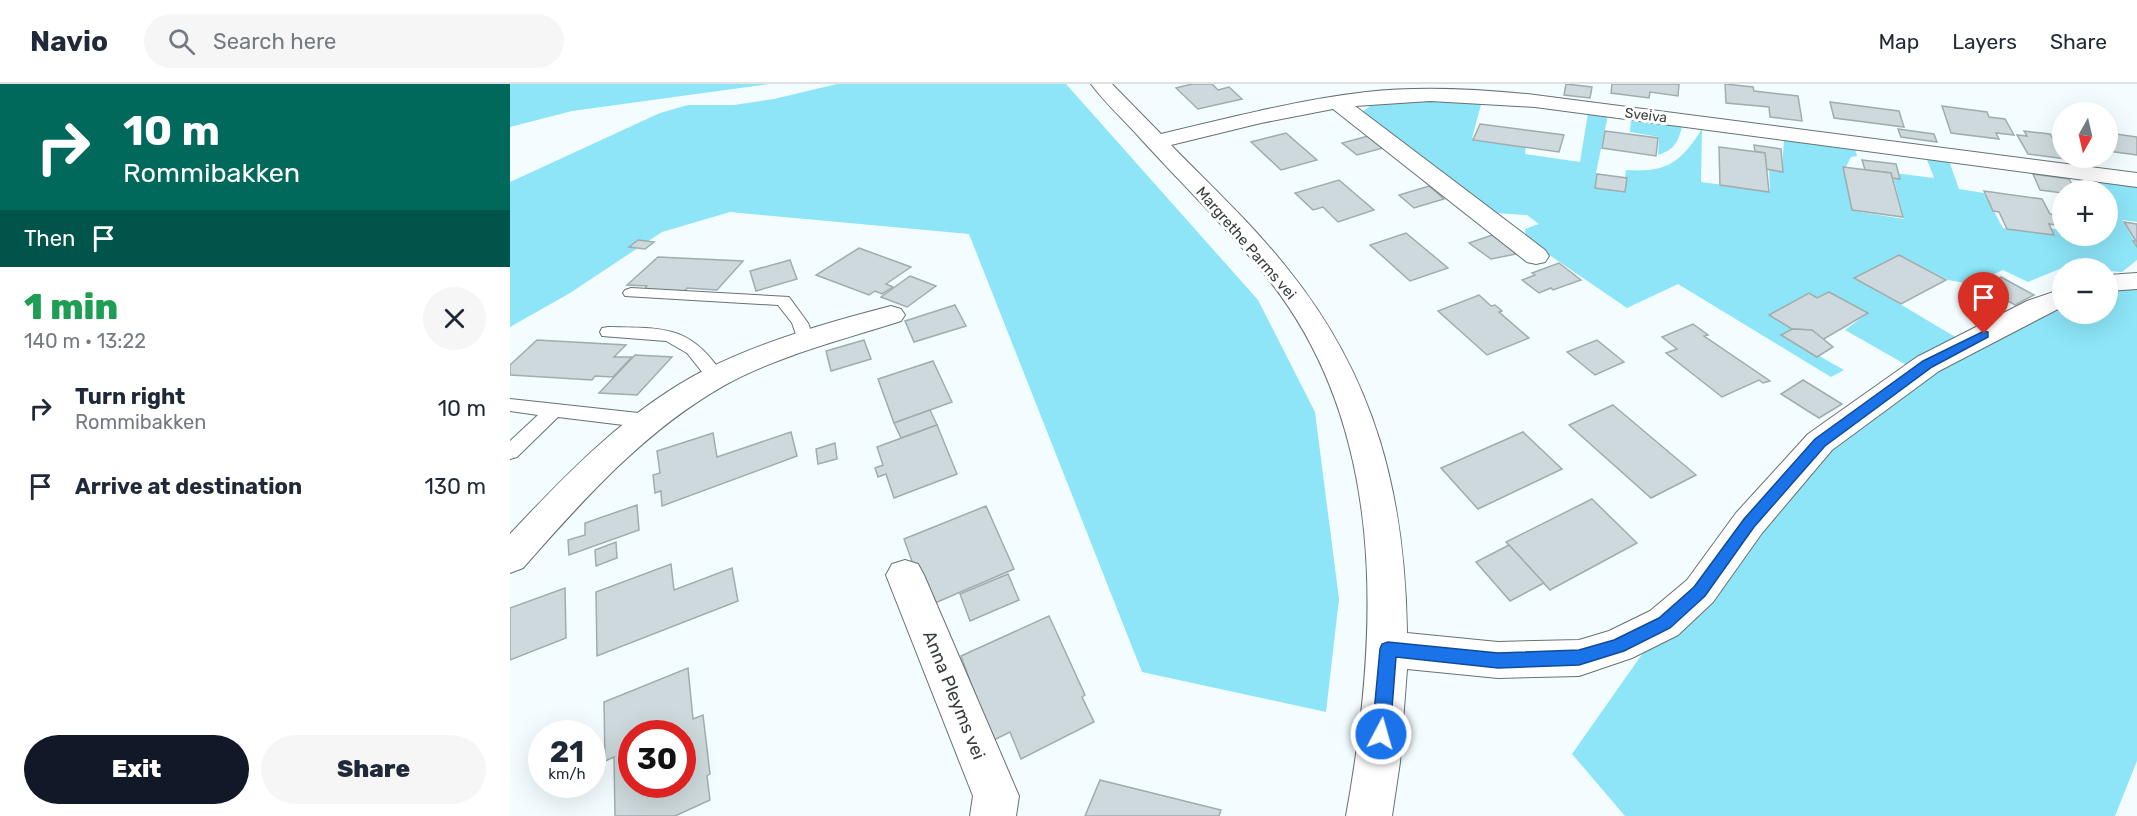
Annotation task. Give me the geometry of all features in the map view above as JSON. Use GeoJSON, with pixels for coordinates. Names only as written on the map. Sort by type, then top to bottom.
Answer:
{"type":"FeatureCollection","features":[{"type":"Feature","properties":{"kind":"street","name":"Margrethe Parms vei"},"geometry":{"type":"LineString","coordinates":[[1101,84],[1157,142],[1290,290],[1318,332],[1344,381],[1365,441],[1381,521],[1386,561],[1388,649],[1383,715],[1368,816]]}},
{"type":"Feature","properties":{"kind":"street","name":"Sveiva"},"geometry":{"type":"LineString","coordinates":[[1157,142],[1271,114],[1337,102],[1427,94],[1490,96],[2137,180]]}},
{"type":"Feature","properties":{"kind":"street"},"geometry":{"type":"LineString","coordinates":[[1337,102],[1536,256]]}},
{"type":"Feature","properties":{"kind":"street"},"geometry":{"type":"LineString","coordinates":[[2118,283],[2137,281]]}},
{"type":"Feature","properties":{"kind":"street"},"geometry":{"type":"LineString","coordinates":[[1388,649],[1498,660],[1579,658],[1618,646],[1664,623],[1700,591],[1749,523],[1820,442],[1928,364],[2052,301]]}},
{"type":"Feature","properties":{"kind":"street"},"geometry":{"type":"LineString","coordinates":[[510,558],[563,500],[613,451],[648,421],[716,378],[771,353],[891,315]]}},
{"type":"Feature","properties":{"kind":"street","name":"Anna Pleyms vei"},"geometry":{"type":"LineString","coordinates":[[905,575],[996,796],[993,816]]}},
{"type":"Feature","properties":{"kind":"lane"},"geometry":{"type":"LineString","coordinates":[[631,293],[783,300],[800,323],[806,342]]}},
{"type":"Feature","properties":{"kind":"lane"},"geometry":{"type":"LineString","coordinates":[[608,332],[675,337],[688,343],[701,355],[716,378]]}},
{"type":"Feature","properties":{"kind":"lane"},"geometry":{"type":"LineString","coordinates":[[510,405],[648,421]]}},
{"type":"Feature","properties":{"kind":"lane"},"geometry":{"type":"LineString","coordinates":[[510,452],[554,410]]}},
{"type":"Feature","properties":{"kind":"shaded area"},"geometry":{"type":"Polygon","coordinates":[[[510,84],[769,84],[572,111],[510,127],[510,84]]]}},
{"type":"Feature","properties":{"kind":"shaded area"},"geometry":{"type":"Polygon","coordinates":[[[837,84],[1066,84],[1258,300],[1315,412],[1339,599],[1326,712],[1142,672],[969,234],[730,212],[662,232],[570,293],[510,327],[510,182],[660,113],[688,105],[734,105],[774,99],[837,84]]]}},
{"type":"Feature","properties":{"kind":"shaded area"},"geometry":{"type":"Polygon","coordinates":[[[1482,101],[1472,138],[1526,146],[1525,154],[1580,162],[1588,113],[1608,115],[1596,173],[1625,178],[1626,170],[1652,170],[1672,163],[1687,150],[1702,129],[1701,182],[1770,191],[1769,169],[1782,170],[1784,140],[1855,149],[1857,156],[1851,157],[1845,169],[1854,211],[1904,219],[1894,173],[1934,178],[1926,157],[1949,161],[1959,189],[1984,193],[2003,228],[2052,235],[2052,246],[2118,246],[2118,184],[2137,186],[2137,222],[2122,220],[2137,245],[2137,260],[2122,272],[2118,272],[2118,258],[2052,258],[2052,272],[2028,282],[2003,270],[1994,274],[2000,278],[1982,286],[1948,280],[1902,256],[1858,279],[1967,344],[2052,301],[2052,324],[2118,324],[2118,282],[2137,281],[2137,761],[2115,816],[1625,816],[1572,754],[1664,623],[1749,523],[1917,371],[1845,330],[1868,313],[1829,293],[1817,300],[1807,295],[1769,315],[1792,329],[1782,335],[1844,370],[1831,377],[1678,284],[1627,308],[1526,239],[1525,229],[1539,224],[1527,215],[1495,213],[1369,121],[1362,112],[1374,103],[1482,101]]]}},
{"type":"Feature","properties":{"kind":"shaded area"},"geometry":{"type":"Polygon","coordinates":[[[1631,119],[1682,127],[1674,145],[1668,151],[1658,155],[1659,137],[1630,132],[1631,119]]]}},
{"type":"Feature","properties":{"kind":"building"},"geometry":{"type":"Polygon","coordinates":[[[1192,84],[1212,84],[1218,90],[1229,87],[1242,99],[1198,109],[1176,88],[1192,84]]]}},
{"type":"Feature","properties":{"kind":"building"},"geometry":{"type":"Polygon","coordinates":[[[1566,84],[1592,87],[1590,98],[1564,95],[1566,84]]]}},
{"type":"Feature","properties":{"kind":"building"},"geometry":{"type":"Polygon","coordinates":[[[1612,84],[1679,84],[1678,96],[1650,92],[1649,98],[1611,93],[1612,84]]]}},
{"type":"Feature","properties":{"kind":"building"},"geometry":{"type":"Polygon","coordinates":[[[1725,84],[1753,87],[1754,91],[1798,96],[1802,121],[1770,117],[1769,107],[1726,103],[1725,84]]]}},
{"type":"Feature","properties":{"kind":"building"},"geometry":{"type":"Polygon","coordinates":[[[1830,102],[1899,111],[1904,127],[1834,118],[1830,102]]]}},
{"type":"Feature","properties":{"kind":"building"},"geometry":{"type":"Polygon","coordinates":[[[1942,106],[1987,112],[1989,117],[2005,119],[2014,135],[1996,133],[1999,139],[1951,133],[1942,106]]]}},
{"type":"Feature","properties":{"kind":"building"},"geometry":{"type":"Polygon","coordinates":[[[1480,124],[1564,135],[1559,152],[1473,140],[1480,124]]]}},
{"type":"Feature","properties":{"kind":"building"},"geometry":{"type":"Polygon","coordinates":[[[1898,129],[1934,134],[1937,142],[1901,137],[1898,129]]]}},
{"type":"Feature","properties":{"kind":"building"},"geometry":{"type":"Polygon","coordinates":[[[1605,131],[1658,138],[1656,156],[1602,148],[1605,131]]]}},
{"type":"Feature","properties":{"kind":"building"},"geometry":{"type":"Polygon","coordinates":[[[2024,131],[2050,134],[2052,157],[2028,154],[2017,135],[2027,136],[2024,131]]]}},
{"type":"Feature","properties":{"kind":"building"},"geometry":{"type":"Polygon","coordinates":[[[1286,133],[1317,160],[1281,170],[1251,142],[1286,133]]]}},
{"type":"Feature","properties":{"kind":"building"},"geometry":{"type":"Polygon","coordinates":[[[2118,134],[2137,137],[2137,155],[2118,152],[2118,134]]]}},
{"type":"Feature","properties":{"kind":"building"},"geometry":{"type":"Polygon","coordinates":[[[1368,136],[1383,148],[1357,155],[1342,143],[1368,136]]]}},
{"type":"Feature","properties":{"kind":"building"},"geometry":{"type":"Polygon","coordinates":[[[1754,145],[1781,149],[1783,172],[1766,169],[1765,153],[1755,151],[1754,145]]]}},
{"type":"Feature","properties":{"kind":"building"},"geometry":{"type":"Polygon","coordinates":[[[1719,147],[1765,153],[1769,192],[1720,185],[1719,147]]]}},
{"type":"Feature","properties":{"kind":"building"},"geometry":{"type":"Polygon","coordinates":[[[1862,160],[1896,164],[1900,179],[1892,178],[1891,173],[1865,170],[1862,160]]]}},
{"type":"Feature","properties":{"kind":"building"},"geometry":{"type":"Polygon","coordinates":[[[1843,167],[1891,173],[1903,217],[1852,210],[1843,167]]]}},
{"type":"Feature","properties":{"kind":"building"},"geometry":{"type":"Polygon","coordinates":[[[1597,174],[1627,178],[1625,192],[1595,188],[1597,174]]]}},
{"type":"Feature","properties":{"kind":"building"},"geometry":{"type":"Polygon","coordinates":[[[2033,174],[2070,180],[2052,180],[2052,192],[2040,190],[2033,174]]]}},
{"type":"Feature","properties":{"kind":"building"},"geometry":{"type":"Polygon","coordinates":[[[1339,180],[1374,210],[1338,222],[1323,207],[1313,210],[1295,193],[1339,180]]]}},
{"type":"Feature","properties":{"kind":"building"},"geometry":{"type":"Polygon","coordinates":[[[1429,186],[1444,199],[1414,208],[1399,195],[1429,186]]]}},
{"type":"Feature","properties":{"kind":"building"},"geometry":{"type":"Polygon","coordinates":[[[1984,191],[2042,199],[2052,214],[2052,224],[2049,224],[2052,235],[2007,229],[1999,212],[1993,211],[1984,191]]]}},
{"type":"Feature","properties":{"kind":"building"},"geometry":{"type":"Polygon","coordinates":[[[2124,222],[2137,224],[2137,247],[2133,241],[2136,241],[2124,222]]]}},
{"type":"Feature","properties":{"kind":"building"},"geometry":{"type":"Polygon","coordinates":[[[1406,233],[1448,268],[1410,281],[1370,245],[1406,233]]]}},
{"type":"Feature","properties":{"kind":"building"},"geometry":{"type":"Polygon","coordinates":[[[1492,235],[1516,254],[1491,259],[1469,243],[1492,235]]]}},
{"type":"Feature","properties":{"kind":"building"},"geometry":{"type":"Polygon","coordinates":[[[638,240],[654,242],[645,249],[629,247],[638,240]]]}},
{"type":"Feature","properties":{"kind":"building"},"geometry":{"type":"Polygon","coordinates":[[[859,248],[911,267],[886,284],[893,287],[882,294],[875,291],[869,295],[816,275],[859,248]]]}},
{"type":"Feature","properties":{"kind":"building"},"geometry":{"type":"Polygon","coordinates":[[[1899,255],[1946,280],[1901,304],[1854,278],[1899,255]]]}},
{"type":"Feature","properties":{"kind":"building"},"geometry":{"type":"Polygon","coordinates":[[[658,257],[743,261],[717,290],[687,288],[684,292],[644,290],[647,286],[627,285],[658,257]]]}},
{"type":"Feature","properties":{"kind":"building"},"geometry":{"type":"Polygon","coordinates":[[[790,260],[797,279],[756,291],[750,271],[790,260]]]}},
{"type":"Feature","properties":{"kind":"building"},"geometry":{"type":"Polygon","coordinates":[[[1559,263],[1581,280],[1539,293],[1522,280],[1535,275],[1532,273],[1559,263]]]}},
{"type":"Feature","properties":{"kind":"building"},"geometry":{"type":"Polygon","coordinates":[[[910,276],[936,286],[907,307],[881,297],[910,276]]]}},
{"type":"Feature","properties":{"kind":"building"},"geometry":{"type":"Polygon","coordinates":[[[2001,277],[2034,295],[2015,305],[1982,287],[2001,277]]]}},
{"type":"Feature","properties":{"kind":"building"},"geometry":{"type":"Polygon","coordinates":[[[1829,292],[1868,313],[1822,340],[1812,330],[1792,329],[1769,315],[1809,293],[1817,298],[1829,292]]]}},
{"type":"Feature","properties":{"kind":"building"},"geometry":{"type":"Polygon","coordinates":[[[1479,295],[1491,306],[1495,305],[1502,311],[1499,312],[1529,338],[1487,355],[1438,311],[1479,295]]]}},
{"type":"Feature","properties":{"kind":"building"},"geometry":{"type":"Polygon","coordinates":[[[955,305],[966,326],[914,342],[905,321],[955,305]]]}},
{"type":"Feature","properties":{"kind":"building"},"geometry":{"type":"Polygon","coordinates":[[[1693,324],[1708,335],[1704,336],[1770,381],[1763,383],[1759,380],[1722,397],[1666,353],[1677,349],[1662,337],[1693,324]]]}},
{"type":"Feature","properties":{"kind":"building"},"geometry":{"type":"Polygon","coordinates":[[[1792,329],[1812,330],[1833,347],[1817,357],[1781,335],[1792,329]]]}},
{"type":"Feature","properties":{"kind":"building"},"geometry":{"type":"Polygon","coordinates":[[[537,340],[626,345],[614,357],[632,357],[613,377],[595,376],[592,380],[510,375],[510,365],[537,340]]]}},
{"type":"Feature","properties":{"kind":"building"},"geometry":{"type":"Polygon","coordinates":[[[864,340],[871,359],[831,371],[826,351],[864,340]]]}},
{"type":"Feature","properties":{"kind":"building"},"geometry":{"type":"Polygon","coordinates":[[[1597,340],[1624,362],[1595,375],[1567,352],[1597,340]]]}},
{"type":"Feature","properties":{"kind":"building"},"geometry":{"type":"Polygon","coordinates":[[[635,355],[672,357],[637,395],[599,393],[635,355]]]}},
{"type":"Feature","properties":{"kind":"building"},"geometry":{"type":"Polygon","coordinates":[[[933,361],[952,402],[894,423],[878,379],[933,361]]]}},
{"type":"Feature","properties":{"kind":"building"},"geometry":{"type":"Polygon","coordinates":[[[1803,380],[1842,404],[1819,418],[1781,394],[1803,380]]]}},
{"type":"Feature","properties":{"kind":"building"},"geometry":{"type":"Polygon","coordinates":[[[1613,405],[1696,475],[1651,498],[1569,425],[1613,405]]]}},
{"type":"Feature","properties":{"kind":"building"},"geometry":{"type":"Polygon","coordinates":[[[930,410],[937,425],[901,438],[894,423],[930,410]]]}},
{"type":"Feature","properties":{"kind":"building"},"geometry":{"type":"Polygon","coordinates":[[[937,425],[957,474],[894,498],[886,474],[878,477],[875,468],[883,465],[877,447],[937,425]]]}},
{"type":"Feature","properties":{"kind":"building"},"geometry":{"type":"Polygon","coordinates":[[[791,432],[797,456],[662,506],[661,491],[655,493],[653,475],[660,473],[657,451],[713,433],[717,457],[791,432]]]}},
{"type":"Feature","properties":{"kind":"building"},"geometry":{"type":"Polygon","coordinates":[[[1523,432],[1562,469],[1478,509],[1441,468],[1523,432]]]}},
{"type":"Feature","properties":{"kind":"building"},"geometry":{"type":"Polygon","coordinates":[[[835,443],[837,459],[818,464],[816,449],[835,443]]]}},
{"type":"Feature","properties":{"kind":"building"},"geometry":{"type":"Polygon","coordinates":[[[1592,499],[1637,543],[1550,590],[1506,542],[1592,499]]]}},
{"type":"Feature","properties":{"kind":"building"},"geometry":{"type":"Polygon","coordinates":[[[637,505],[639,530],[569,555],[568,540],[585,535],[585,523],[637,505]]]}},
{"type":"Feature","properties":{"kind":"building"},"geometry":{"type":"Polygon","coordinates":[[[986,506],[1014,569],[928,606],[904,539],[986,506]]]}},
{"type":"Feature","properties":{"kind":"building"},"geometry":{"type":"Polygon","coordinates":[[[616,542],[617,558],[596,566],[595,550],[616,542]]]}},
{"type":"Feature","properties":{"kind":"building"},"geometry":{"type":"Polygon","coordinates":[[[1509,545],[1544,583],[1510,601],[1476,562],[1509,545]]]}},
{"type":"Feature","properties":{"kind":"building"},"geometry":{"type":"Polygon","coordinates":[[[671,564],[674,590],[732,568],[738,601],[597,656],[596,592],[671,564]]]}},
{"type":"Feature","properties":{"kind":"building"},"geometry":{"type":"Polygon","coordinates":[[[1008,574],[1019,600],[970,621],[960,594],[1008,574]]]}},
{"type":"Feature","properties":{"kind":"building"},"geometry":{"type":"Polygon","coordinates":[[[565,588],[566,638],[510,660],[510,608],[565,588]]]}},
{"type":"Feature","properties":{"kind":"building"},"geometry":{"type":"Polygon","coordinates":[[[1049,616],[1085,695],[1082,697],[1094,722],[1021,759],[1010,732],[992,741],[961,656],[1049,616]]]}},
{"type":"Feature","properties":{"kind":"building"},"geometry":{"type":"Polygon","coordinates":[[[688,668],[693,719],[703,715],[710,774],[707,776],[710,800],[675,816],[615,816],[614,757],[606,761],[604,702],[688,668]]]}},
{"type":"Feature","properties":{"kind":"building"},"geometry":{"type":"Polygon","coordinates":[[[1100,780],[1221,810],[1219,816],[1085,816],[1100,780]]]}},
{"type":"Feature","properties":{"kind":"route"},"geometry":{"type":"LineString","coordinates":[[1381,734],[1388,649],[1498,660],[1579,658],[1618,646],[1664,623],[1700,591],[1749,523],[1820,442],[1928,364],[1984,334]]}}]}
